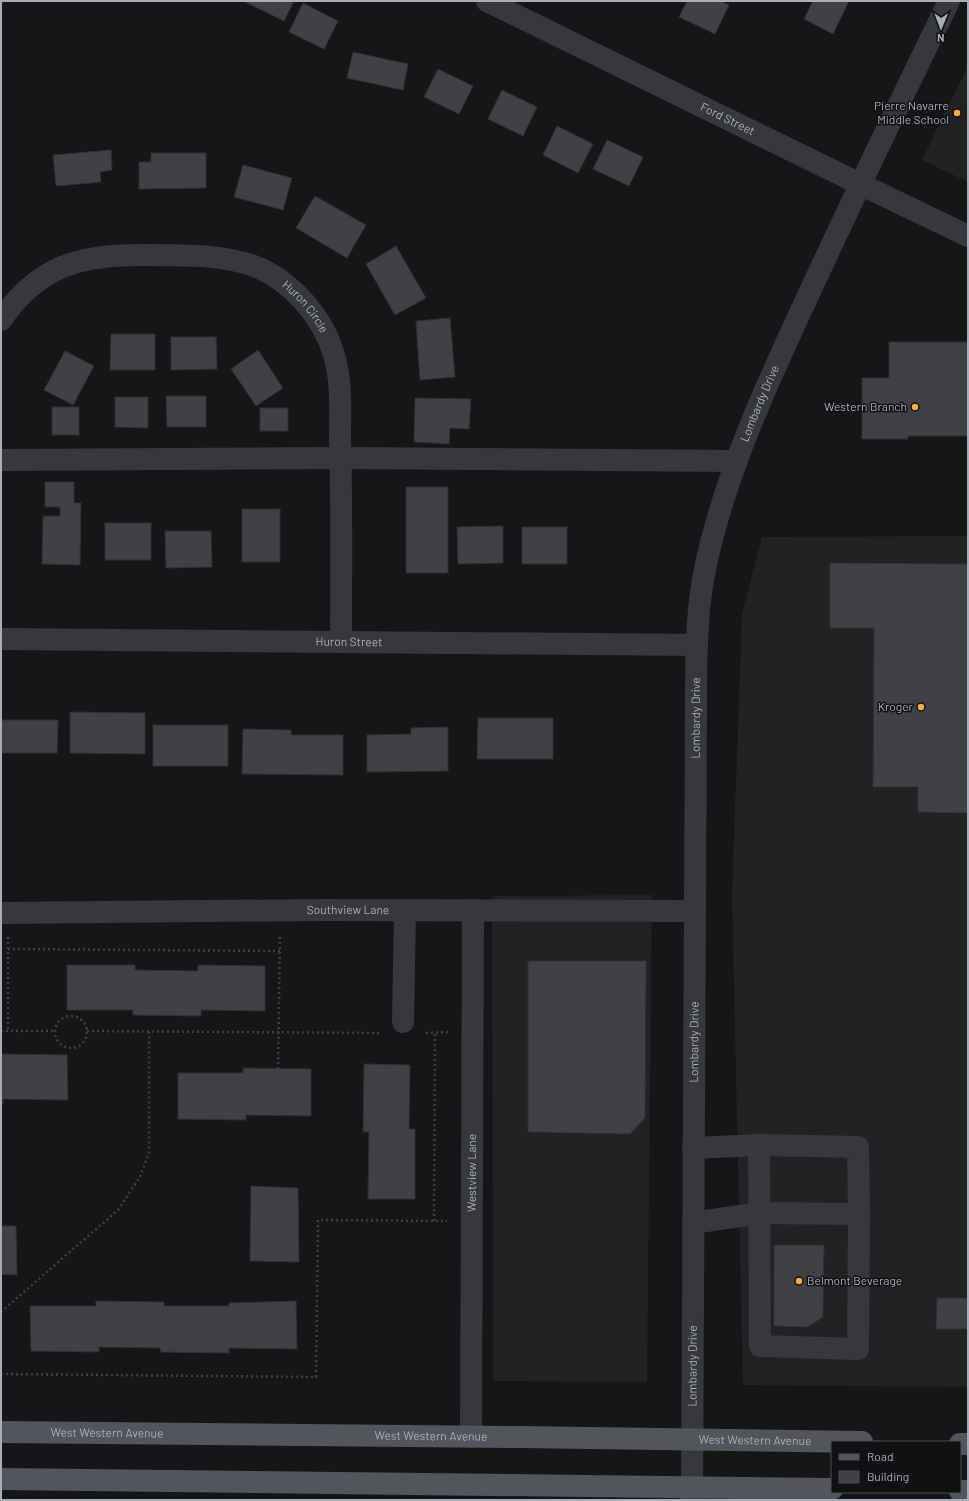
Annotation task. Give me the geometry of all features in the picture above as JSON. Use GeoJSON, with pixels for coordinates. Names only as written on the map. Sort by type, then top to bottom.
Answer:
{"type":"FeatureCollection","features":[{"type":"Feature","properties":{"kind":"main road","name":"West Western Avenue"},"geometry":{"type":"LineString","coordinates":[[1,1432],[471,1436],[831,1442]]}},
{"type":"Feature","properties":{"kind":"main road"},"geometry":{"type":"LineString","coordinates":[[1,1479],[692,1493],[831,1489]]}},
{"type":"Feature","properties":{"kind":"street","name":"Ford Street"},"geometry":{"type":"LineString","coordinates":[[488,1],[968,236]]}},
{"type":"Feature","properties":{"kind":"street","name":"Lombardy Drive"},"geometry":{"type":"LineString","coordinates":[[692,1493],[697,645],[703,580],[715,530],[737,461],[776,365],[860,184],[950,1]]}},
{"type":"Feature","properties":{"kind":"street","name":"Huron Circle"},"geometry":{"type":"LineString","coordinates":[[1,320],[12,303],[35,282],[60,267],[87,258],[118,254],[210,256],[225,258],[254,266],[267,272],[290,288],[310,308],[325,331],[335,356],[339,383],[341,458],[341,642]]}},
{"type":"Feature","properties":{"kind":"street"},"geometry":{"type":"LineString","coordinates":[[1,460],[341,458],[737,461]]}},
{"type":"Feature","properties":{"kind":"street","name":"Huron Street"},"geometry":{"type":"LineString","coordinates":[[1,639],[697,645]]}},
{"type":"Feature","properties":{"kind":"street","name":"Southview Lane"},"geometry":{"type":"LineString","coordinates":[[4,912],[280,910],[695,911]]}},
{"type":"Feature","properties":{"kind":"street"},"geometry":{"type":"LineString","coordinates":[[404,1029],[405,910]]}},
{"type":"Feature","properties":{"kind":"street","name":"Westview Lane"},"geometry":{"type":"LineString","coordinates":[[471,1436],[473,910]]}},
{"type":"Feature","properties":{"kind":"street"},"geometry":{"type":"LineString","coordinates":[[693,1148],[759,1145],[858,1148],[858,1349],[760,1346],[759,1145]]}},
{"type":"Feature","properties":{"kind":"street"},"geometry":{"type":"LineString","coordinates":[[693,1223],[760,1213],[858,1214]]}},
{"type":"Feature","properties":{"kind":"path"},"geometry":{"type":"LineString","coordinates":[[278,1069],[280,910]]}},
{"type":"Feature","properties":{"kind":"path"},"geometry":{"type":"LineString","coordinates":[[4,912],[8,949],[8,1031]]}},
{"type":"Feature","properties":{"kind":"path"},"geometry":{"type":"LineString","coordinates":[[8,949],[280,951]]}},
{"type":"Feature","properties":{"kind":"path"},"geometry":{"type":"LineString","coordinates":[[69,1016],[80,1018],[84,1022],[87,1031],[84,1041],[70,1048],[61,1044],[55,1031],[60,1020],[69,1016]]}},
{"type":"Feature","properties":{"kind":"path"},"geometry":{"type":"LineString","coordinates":[[87,1031],[278,1033],[404,1029],[435,1033],[473,1031]]}},
{"type":"Feature","properties":{"kind":"path"},"geometry":{"type":"LineString","coordinates":[[1,1031],[55,1031]]}},
{"type":"Feature","properties":{"kind":"path"},"geometry":{"type":"LineString","coordinates":[[1,1312],[118,1210],[140,1177],[149,1153],[149,1031]]}},
{"type":"Feature","properties":{"kind":"path"},"geometry":{"type":"LineString","coordinates":[[434,1221],[435,1033]]}},
{"type":"Feature","properties":{"kind":"path"},"geometry":{"type":"LineString","coordinates":[[1,1374],[316,1377],[318,1220],[473,1222]]}},
{"type":"Feature","properties":{"kind":"shaded area","name":"Pierre Navarre Middle School"},"geometry":{"type":"Polygon","coordinates":[[[968,66],[968,182],[922,160],[968,66]]]}},
{"type":"Feature","properties":{"kind":"shaded area"},"geometry":{"type":"Polygon","coordinates":[[[968,536],[968,1387],[743,1385],[732,895],[742,614],[762,537],[968,536]]]}},
{"type":"Feature","properties":{"kind":"shaded area"},"geometry":{"type":"Polygon","coordinates":[[[652,895],[647,1382],[493,1381],[492,896],[652,895]]]}},
{"type":"Feature","properties":{"kind":"building"},"geometry":{"type":"Polygon","coordinates":[[[243,1],[294,1],[284,21],[243,1]]]}},
{"type":"Feature","properties":{"kind":"building"},"geometry":{"type":"Polygon","coordinates":[[[687,1],[721,1],[729,5],[715,34],[679,17],[687,1]]]}},
{"type":"Feature","properties":{"kind":"building"},"geometry":{"type":"Polygon","coordinates":[[[813,1],[849,1],[833,34],[804,19],[813,1]]]}},
{"type":"Feature","properties":{"kind":"building"},"geometry":{"type":"Polygon","coordinates":[[[303,3],[338,21],[324,49],[289,32],[303,3]]]}},
{"type":"Feature","properties":{"kind":"building"},"geometry":{"type":"Polygon","coordinates":[[[353,52],[408,64],[403,90],[347,78],[353,52]]]}},
{"type":"Feature","properties":{"kind":"building"},"geometry":{"type":"Polygon","coordinates":[[[438,69],[473,86],[459,114],[424,97],[438,69]]]}},
{"type":"Feature","properties":{"kind":"building"},"geometry":{"type":"Polygon","coordinates":[[[502,90],[537,107],[523,136],[488,119],[502,90]]]}},
{"type":"Feature","properties":{"kind":"building"},"geometry":{"type":"Polygon","coordinates":[[[557,126],[593,144],[578,173],[543,155],[557,126]]]}},
{"type":"Feature","properties":{"kind":"building"},"geometry":{"type":"Polygon","coordinates":[[[607,140],[643,157],[629,186],[593,169],[607,140]]]}},
{"type":"Feature","properties":{"kind":"building"},"geometry":{"type":"Polygon","coordinates":[[[111,150],[112,170],[100,172],[101,182],[56,186],[53,155],[111,150]]]}},
{"type":"Feature","properties":{"kind":"building"},"geometry":{"type":"Polygon","coordinates":[[[151,153],[206,153],[206,188],[139,189],[139,162],[151,162],[151,153]]]}},
{"type":"Feature","properties":{"kind":"building"},"geometry":{"type":"Polygon","coordinates":[[[243,165],[292,178],[283,210],[234,197],[243,165]]]}},
{"type":"Feature","properties":{"kind":"building"},"geometry":{"type":"Polygon","coordinates":[[[315,196],[366,225],[347,258],[296,228],[315,196]]]}},
{"type":"Feature","properties":{"kind":"building"},"geometry":{"type":"Polygon","coordinates":[[[396,246],[426,298],[395,315],[366,264],[396,246]]]}},
{"type":"Feature","properties":{"kind":"building"},"geometry":{"type":"Polygon","coordinates":[[[450,318],[455,377],[420,380],[416,321],[450,318]]]}},
{"type":"Feature","properties":{"kind":"building"},"geometry":{"type":"Polygon","coordinates":[[[111,334],[155,334],[155,370],[110,370],[111,334]]]}},
{"type":"Feature","properties":{"kind":"building"},"geometry":{"type":"Polygon","coordinates":[[[171,337],[216,337],[217,369],[171,370],[171,337]]]}},
{"type":"Feature","properties":{"kind":"building","name":"Western Branch"},"geometry":{"type":"Polygon","coordinates":[[[889,342],[968,342],[968,436],[908,436],[908,439],[862,439],[862,378],[889,378],[889,342]]]}},
{"type":"Feature","properties":{"kind":"building"},"geometry":{"type":"Polygon","coordinates":[[[258,350],[283,388],[256,406],[231,369],[258,350]]]}},
{"type":"Feature","properties":{"kind":"building"},"geometry":{"type":"Polygon","coordinates":[[[65,351],[94,366],[73,405],[44,390],[65,351]]]}},
{"type":"Feature","properties":{"kind":"building"},"geometry":{"type":"Polygon","coordinates":[[[166,396],[206,396],[206,427],[167,427],[166,396]]]}},
{"type":"Feature","properties":{"kind":"building"},"geometry":{"type":"Polygon","coordinates":[[[115,397],[148,397],[148,428],[115,427],[115,397]]]}},
{"type":"Feature","properties":{"kind":"building"},"geometry":{"type":"Polygon","coordinates":[[[415,398],[471,399],[469,429],[450,428],[449,444],[414,442],[415,398]]]}},
{"type":"Feature","properties":{"kind":"building"},"geometry":{"type":"Polygon","coordinates":[[[52,407],[79,407],[79,435],[52,435],[52,407]]]}},
{"type":"Feature","properties":{"kind":"building"},"geometry":{"type":"Polygon","coordinates":[[[260,408],[288,408],[288,431],[260,431],[260,408]]]}},
{"type":"Feature","properties":{"kind":"building"},"geometry":{"type":"Polygon","coordinates":[[[45,482],[74,482],[74,503],[81,503],[80,565],[42,564],[43,516],[60,516],[60,507],[45,507],[45,482]]]}},
{"type":"Feature","properties":{"kind":"building"},"geometry":{"type":"Polygon","coordinates":[[[406,487],[448,487],[448,573],[406,573],[406,487]]]}},
{"type":"Feature","properties":{"kind":"building"},"geometry":{"type":"Polygon","coordinates":[[[242,509],[280,509],[280,562],[242,562],[242,509]]]}},
{"type":"Feature","properties":{"kind":"building"},"geometry":{"type":"Polygon","coordinates":[[[105,523],[151,523],[151,560],[105,560],[105,523]]]}},
{"type":"Feature","properties":{"kind":"building"},"geometry":{"type":"Polygon","coordinates":[[[503,526],[503,563],[458,564],[457,527],[503,526]]]}},
{"type":"Feature","properties":{"kind":"building"},"geometry":{"type":"Polygon","coordinates":[[[522,527],[567,527],[567,564],[522,564],[522,527]]]}},
{"type":"Feature","properties":{"kind":"building"},"geometry":{"type":"Polygon","coordinates":[[[165,531],[211,531],[212,567],[166,568],[165,531]]]}},
{"type":"Feature","properties":{"kind":"building","name":"Kroger"},"geometry":{"type":"Polygon","coordinates":[[[830,563],[968,564],[968,813],[918,812],[918,787],[873,787],[874,628],[830,628],[830,563]]]}},
{"type":"Feature","properties":{"kind":"building"},"geometry":{"type":"Polygon","coordinates":[[[70,712],[145,713],[145,754],[70,753],[70,712]]]}},
{"type":"Feature","properties":{"kind":"building"},"geometry":{"type":"Polygon","coordinates":[[[478,718],[553,718],[553,759],[477,759],[478,718]]]}},
{"type":"Feature","properties":{"kind":"building"},"geometry":{"type":"Polygon","coordinates":[[[1,720],[58,720],[57,753],[1,753],[1,720]]]}},
{"type":"Feature","properties":{"kind":"building"},"geometry":{"type":"Polygon","coordinates":[[[153,725],[228,725],[228,766],[153,766],[153,725]]]}},
{"type":"Feature","properties":{"kind":"building"},"geometry":{"type":"Polygon","coordinates":[[[448,727],[448,771],[367,772],[367,735],[411,734],[411,728],[448,727]]]}},
{"type":"Feature","properties":{"kind":"building"},"geometry":{"type":"Polygon","coordinates":[[[243,729],[291,730],[291,735],[343,735],[343,775],[242,774],[243,729]]]}},
{"type":"Feature","properties":{"kind":"building"},"geometry":{"type":"Polygon","coordinates":[[[528,961],[646,961],[645,1118],[630,1134],[528,1132],[528,961]]]}},
{"type":"Feature","properties":{"kind":"building"},"geometry":{"type":"Polygon","coordinates":[[[67,965],[135,965],[135,970],[198,971],[198,965],[265,966],[265,1011],[201,1010],[201,1016],[133,1015],[133,1010],[67,1010],[67,965]]]}},
{"type":"Feature","properties":{"kind":"building"},"geometry":{"type":"Polygon","coordinates":[[[1,1054],[67,1055],[68,1100],[3,1099],[3,1104],[1,1104],[1,1054]]]}},
{"type":"Feature","properties":{"kind":"building"},"geometry":{"type":"Polygon","coordinates":[[[364,1064],[410,1065],[409,1129],[415,1129],[415,1199],[368,1199],[369,1132],[363,1132],[364,1064]]]}},
{"type":"Feature","properties":{"kind":"building"},"geometry":{"type":"Polygon","coordinates":[[[243,1068],[311,1069],[311,1116],[246,1115],[246,1120],[178,1119],[178,1073],[243,1073],[243,1068]]]}},
{"type":"Feature","properties":{"kind":"building"},"geometry":{"type":"Polygon","coordinates":[[[251,1186],[298,1188],[299,1262],[250,1261],[251,1186]]]}},
{"type":"Feature","properties":{"kind":"building"},"geometry":{"type":"Polygon","coordinates":[[[1,1226],[16,1226],[17,1275],[1,1274],[1,1226]]]}},
{"type":"Feature","properties":{"kind":"building","name":"Belmont Beverage"},"geometry":{"type":"Polygon","coordinates":[[[774,1245],[824,1245],[823,1317],[807,1327],[774,1326],[774,1245]]]}},
{"type":"Feature","properties":{"kind":"building"},"geometry":{"type":"Polygon","coordinates":[[[937,1298],[968,1298],[968,1329],[936,1329],[937,1298]]]}},
{"type":"Feature","properties":{"kind":"building"},"geometry":{"type":"Polygon","coordinates":[[[96,1301],[164,1302],[164,1306],[229,1306],[229,1303],[296,1301],[297,1349],[229,1348],[229,1353],[161,1352],[160,1348],[99,1347],[99,1352],[31,1351],[30,1306],[96,1306],[96,1301]]]}},
{"type":"Feature","properties":{"kind":"place","name":"Pierre Navarre Middle School"},"geometry":{"type":"Point","coordinates":[957,113]}},
{"type":"Feature","properties":{"kind":"place","name":"Western Branch"},"geometry":{"type":"Point","coordinates":[915,407]}},
{"type":"Feature","properties":{"kind":"place","name":"Kroger"},"geometry":{"type":"Point","coordinates":[921,707]}},
{"type":"Feature","properties":{"kind":"place","name":"Belmont Beverage"},"geometry":{"type":"Point","coordinates":[799,1281]}}]}
